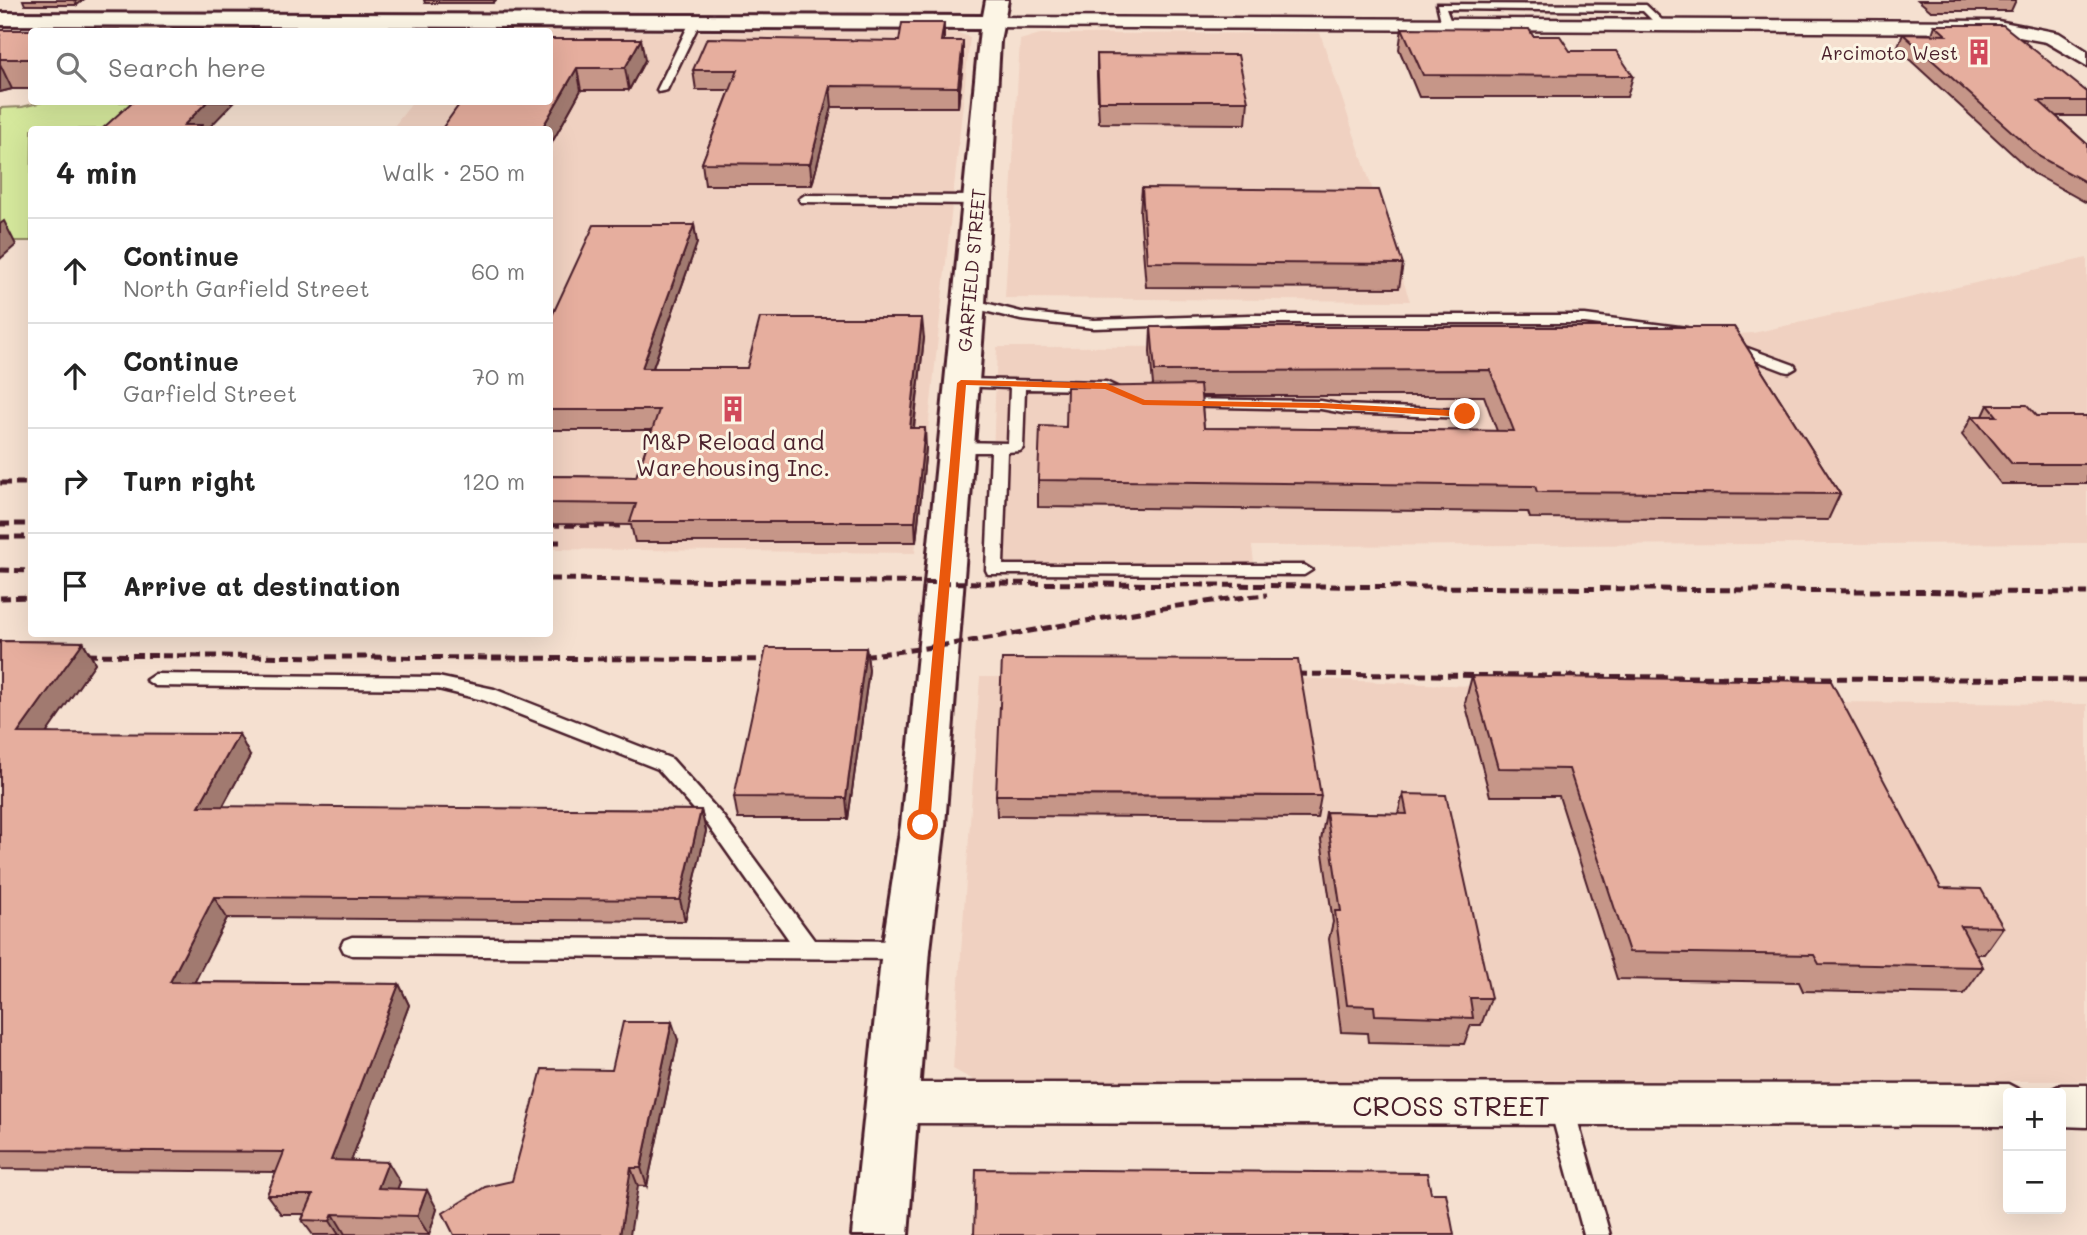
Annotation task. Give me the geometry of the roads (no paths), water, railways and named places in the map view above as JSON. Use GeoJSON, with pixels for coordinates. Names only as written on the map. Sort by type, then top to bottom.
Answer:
{"type":"FeatureCollection","features":[{"type":"Feature","properties":{"kind":"street","name":"GARFIELD STREET"},"geometry":{"type":"LineString","coordinates":[[880,1235],[906,950],[923,825],[946,582],[988,52],[998,0]]}},
{"type":"Feature","properties":{"kind":"street"},"geometry":{"type":"LineString","coordinates":[[0,19],[1998,27],[2038,33],[2062,42],[2087,60]]}},
{"type":"Feature","properties":{"kind":"street","name":"CROSS STREET"},"geometry":{"type":"LineString","coordinates":[[893,1103],[2003,1105]]}},
{"type":"Feature","properties":{"kind":"street"},"geometry":{"type":"LineString","coordinates":[[2066,1105],[2087,1106]]}},
{"type":"Feature","properties":{"kind":"lane"},"geometry":{"type":"LineString","coordinates":[[1447,25],[1440,6],[1643,4],[1662,25]]}},
{"type":"Feature","properties":{"kind":"lane"},"geometry":{"type":"LineString","coordinates":[[662,90],[695,22]]}},
{"type":"Feature","properties":{"kind":"lane"},"geometry":{"type":"LineString","coordinates":[[805,199],[977,200]]}},
{"type":"Feature","properties":{"kind":"lane"},"geometry":{"type":"LineString","coordinates":[[970,303],[1021,316],[1094,324],[1249,319],[1585,319],[1666,327],[1712,339],[1789,368]]}},
{"type":"Feature","properties":{"kind":"lane"},"geometry":{"type":"LineString","coordinates":[[961,383],[1106,386],[1150,403],[1321,405],[1343,409],[1465,414]]}},
{"type":"Feature","properties":{"kind":"lane"},"geometry":{"type":"LineString","coordinates":[[957,447],[1015,448],[1018,383]]}},
{"type":"Feature","properties":{"kind":"lane"},"geometry":{"type":"LineString","coordinates":[[1343,409],[1347,428]]}},
{"type":"Feature","properties":{"kind":"lane"},"geometry":{"type":"LineString","coordinates":[[999,448],[994,570],[1304,570]]}},
{"type":"Feature","properties":{"kind":"lane"},"geometry":{"type":"LineString","coordinates":[[155,680],[438,683],[487,694],[665,764],[715,820],[808,949]]}},
{"type":"Feature","properties":{"kind":"lane"},"geometry":{"type":"LineString","coordinates":[[352,946],[906,950]]}},
{"type":"Feature","properties":{"kind":"lane"},"geometry":{"type":"LineString","coordinates":[[1561,1105],[1597,1235]]}},
{"type":"Feature","properties":{"kind":"railway"},"geometry":{"type":"LineString","coordinates":[[0,483],[28,483]]}},
{"type":"Feature","properties":{"kind":"railway"},"geometry":{"type":"LineString","coordinates":[[0,524],[28,524]]}},
{"type":"Feature","properties":{"kind":"railway"},"geometry":{"type":"LineString","coordinates":[[553,525],[620,526]]}},
{"type":"Feature","properties":{"kind":"railway"},"geometry":{"type":"LineString","coordinates":[[0,537],[28,537]]}},
{"type":"Feature","properties":{"kind":"railway"},"geometry":{"type":"LineString","coordinates":[[553,542],[561,542]]}},
{"type":"Feature","properties":{"kind":"railway"},"geometry":{"type":"LineString","coordinates":[[0,570],[28,571]]}},
{"type":"Feature","properties":{"kind":"railway"},"geometry":{"type":"LineString","coordinates":[[553,579],[2087,593]]}},
{"type":"Feature","properties":{"kind":"railway"},"geometry":{"type":"LineString","coordinates":[[849,657],[954,644],[1162,608],[1267,595]]}},
{"type":"Feature","properties":{"kind":"railway"},"geometry":{"type":"LineString","coordinates":[[0,598],[28,597]]}},
{"type":"Feature","properties":{"kind":"railway"},"geometry":{"type":"LineString","coordinates":[[72,655],[782,660]]}},
{"type":"Feature","properties":{"kind":"railway"},"geometry":{"type":"LineString","coordinates":[[1282,674],[2087,680]]}},
{"type":"Feature","properties":{"kind":"place","name":"Arcimoto West"},"geometry":{"type":"Point","coordinates":[1979,52]}},
{"type":"Feature","properties":{"kind":"place","name":"M&P Reload and Warehousing Inc."},"geometry":{"type":"Point","coordinates":[733,409]}}]}
